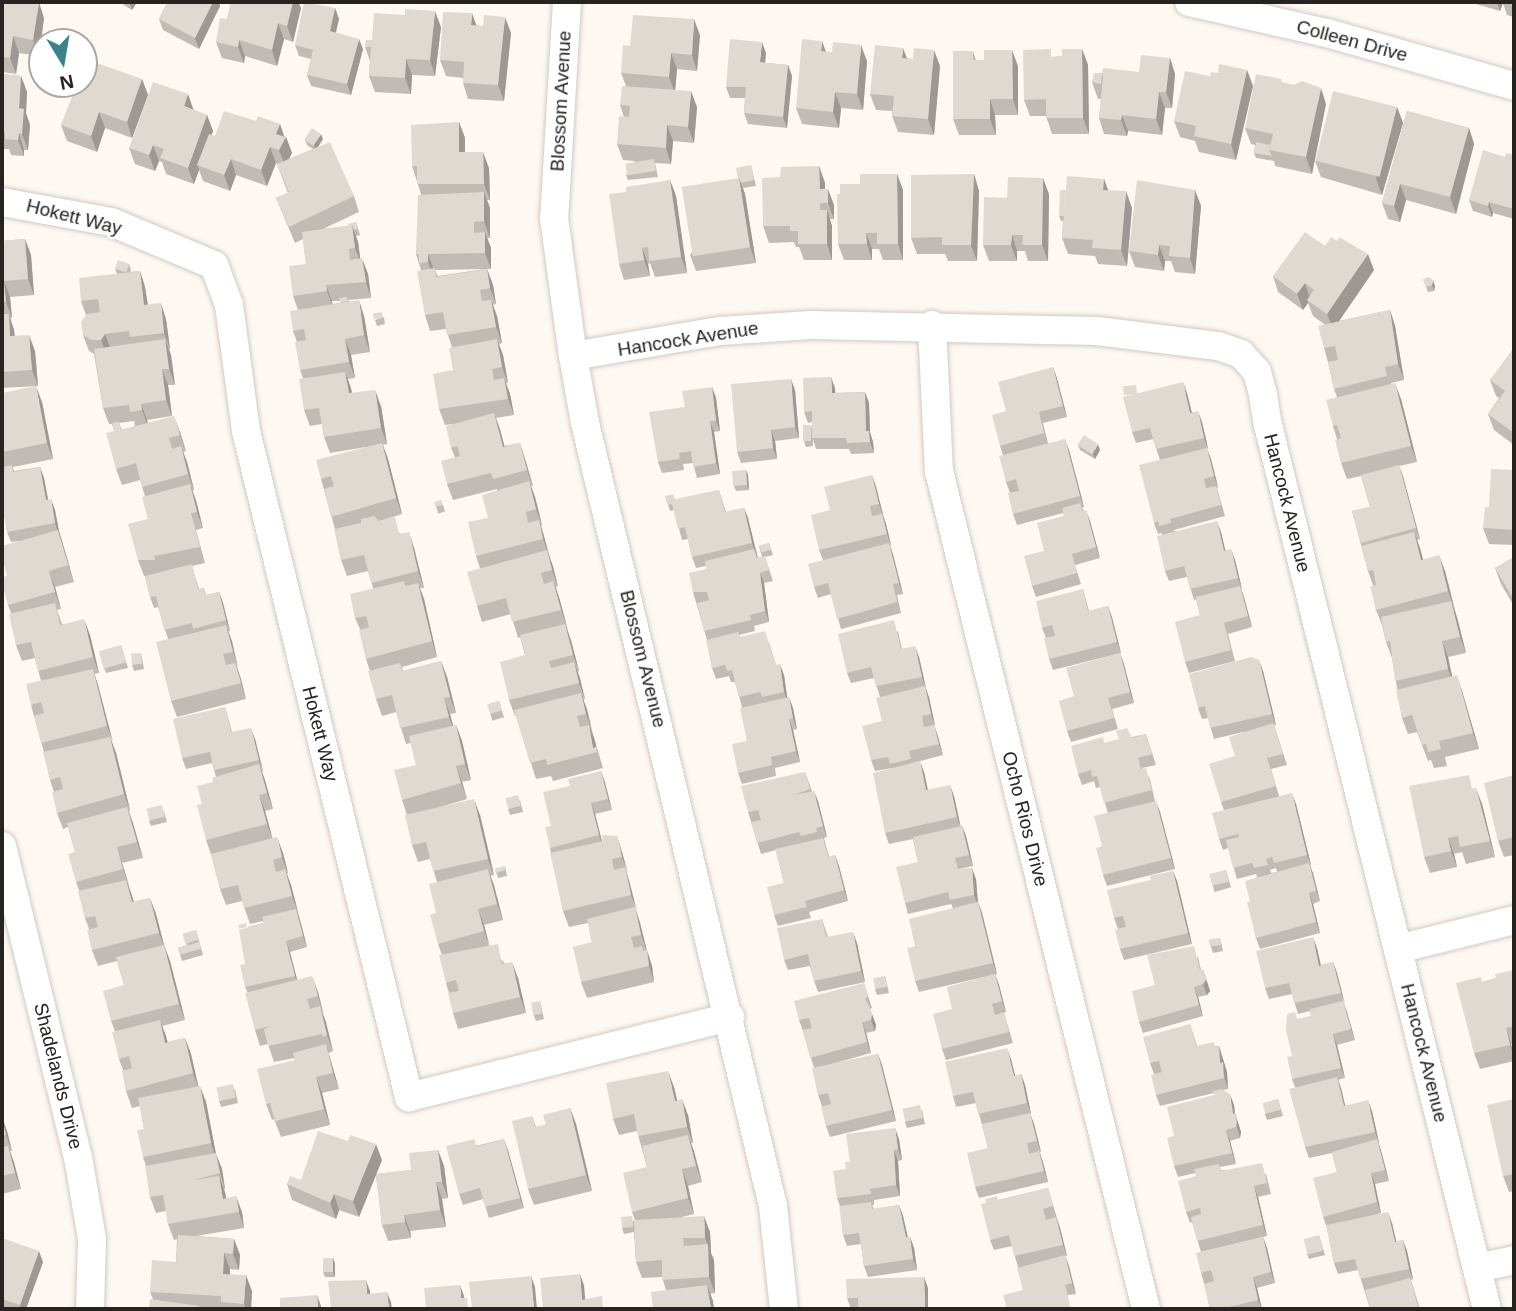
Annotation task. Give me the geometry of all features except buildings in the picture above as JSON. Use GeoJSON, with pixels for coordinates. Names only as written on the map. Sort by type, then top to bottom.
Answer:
{"type":"FeatureCollection","features":[{"type":"Feature","properties":{"kind":"street","name":"Blossom Avenue"},"geometry":{"type":"LineString","coordinates":[[567,2],[554,218],[573,356],[585,422],[730,1017],[773,1206],[784,1309]]}},
{"type":"Feature","properties":{"kind":"street","name":"Colleen Drive"},"geometry":{"type":"LineString","coordinates":[[1189,2],[1328,33],[1514,86]]}},
{"type":"Feature","properties":{"kind":"street","name":"Hokett Way"},"geometry":{"type":"LineString","coordinates":[[2,202],[111,222],[214,265],[229,305],[246,431],[409,1097],[730,1017]]}},
{"type":"Feature","properties":{"kind":"street","name":"Hancock Avenue"},"geometry":{"type":"LineString","coordinates":[[573,356],[720,331],[811,324],[1097,331],[1219,346],[1241,354],[1257,372],[1487,1309]]}},
{"type":"Feature","properties":{"kind":"street","name":"Ocho Rios Drive"},"geometry":{"type":"LineString","coordinates":[[932,326],[939,471],[1146,1309]]}},
{"type":"Feature","properties":{"kind":"street","name":"Shadelands Drive"},"geometry":{"type":"LineString","coordinates":[[2,846],[78,1157],[92,1239],[90,1309]]}},
{"type":"Feature","properties":{"kind":"street"},"geometry":{"type":"LineString","coordinates":[[1398,949],[1514,920]]}},
{"type":"Feature","properties":{"kind":"street"},"geometry":{"type":"LineString","coordinates":[[1477,1268],[1514,1260]]}}]}
